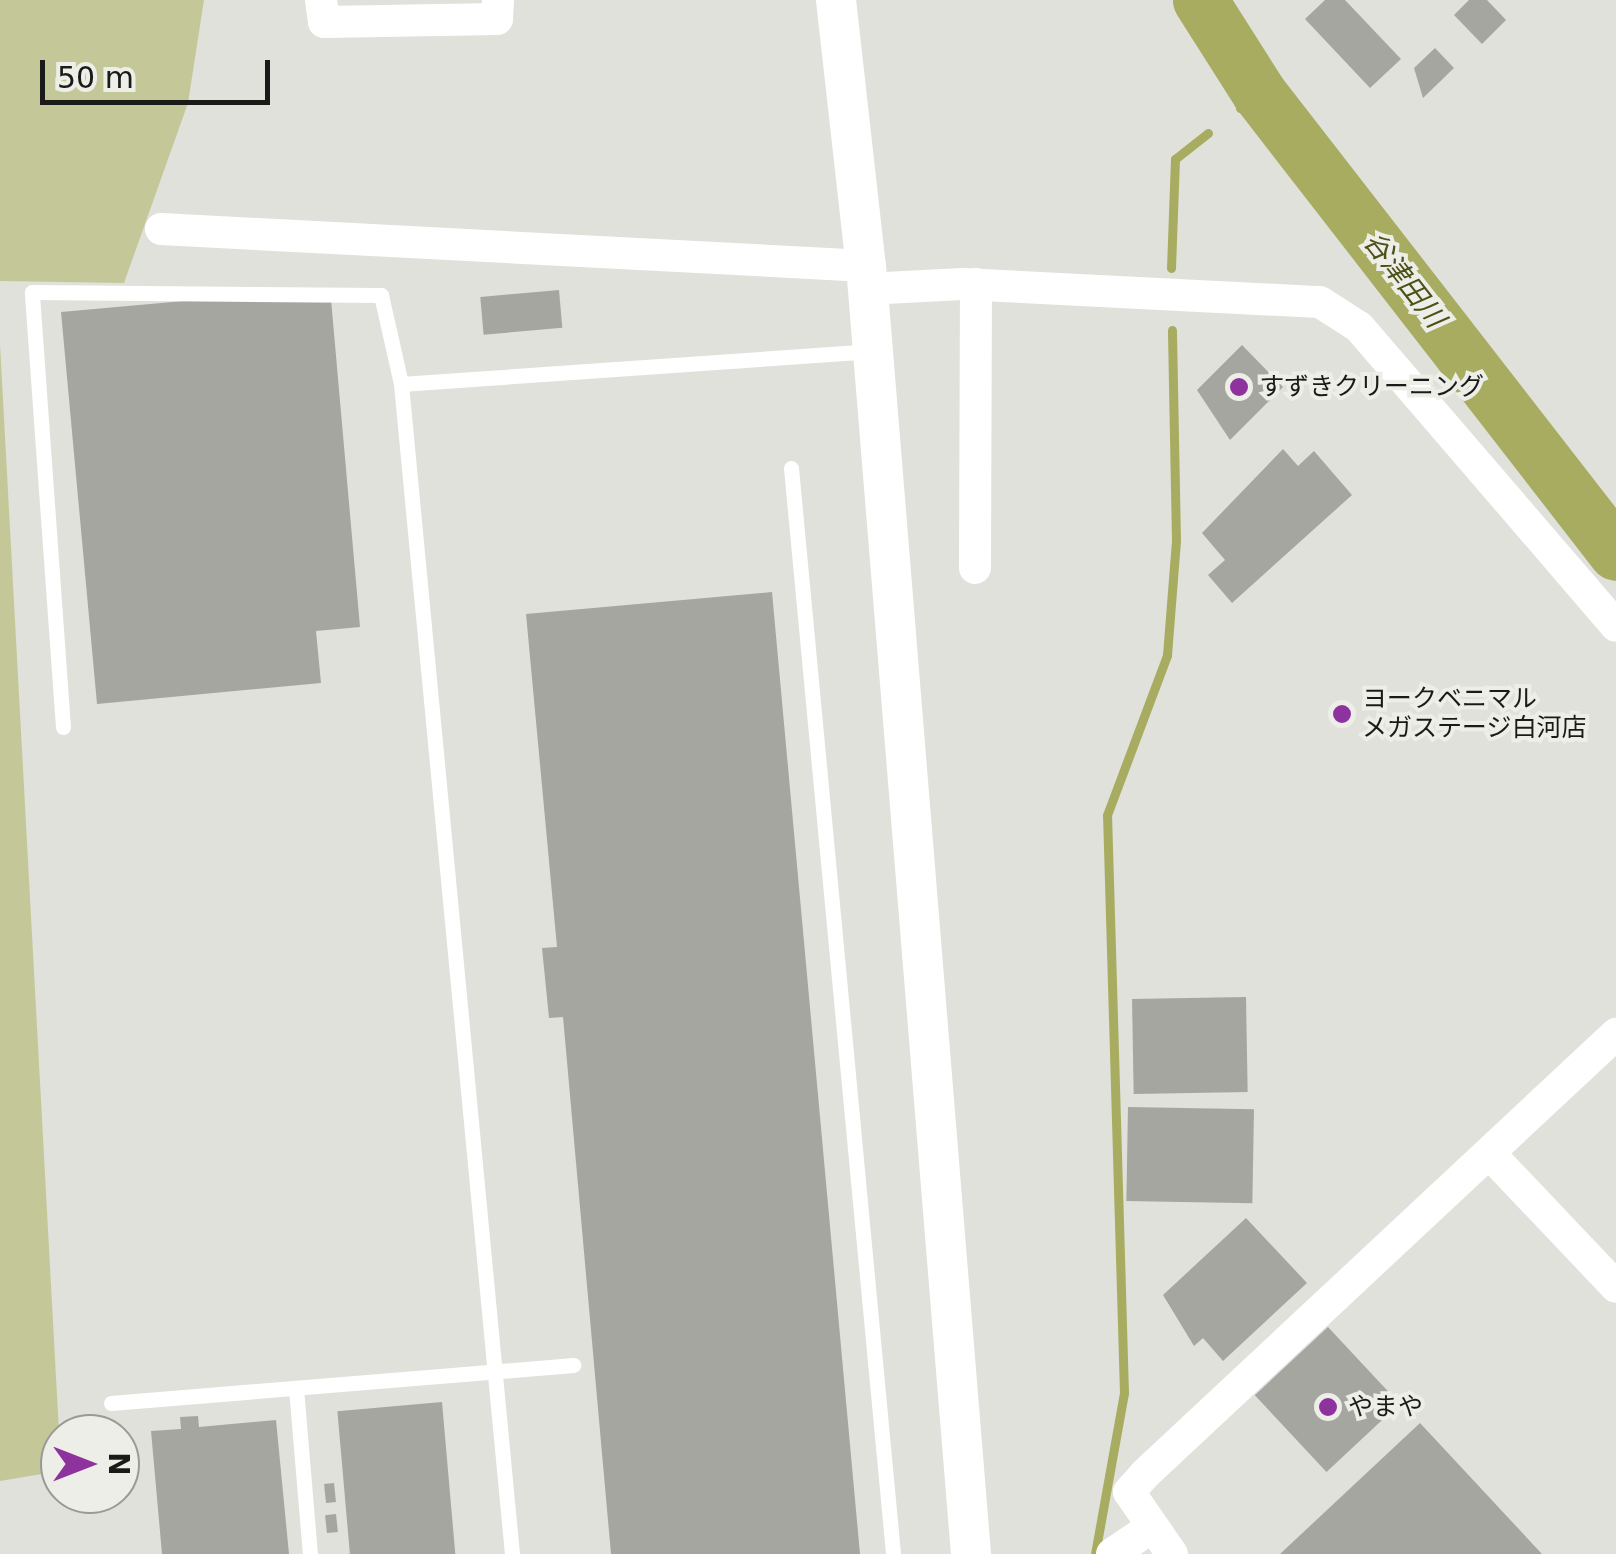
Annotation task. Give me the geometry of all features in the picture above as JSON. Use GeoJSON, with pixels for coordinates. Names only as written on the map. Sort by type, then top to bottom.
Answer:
{"type":"FeatureCollection","features":[{"type":"Feature","properties":{"kind":"street"},"geometry":{"type":"LineString","coordinates":[[321,0],[324,22],[497,19],[498,0]]}},
{"type":"Feature","properties":{"kind":"street"},"geometry":{"type":"LineString","coordinates":[[836,0],[866,277],[970,1554]]}},
{"type":"Feature","properties":{"kind":"street"},"geometry":{"type":"LineString","coordinates":[[160,230],[976,284],[1320,302],[1347,315],[1616,626]]}},
{"type":"Feature","properties":{"kind":"street"},"geometry":{"type":"LineString","coordinates":[[975,568],[976,284]]}},
{"type":"Feature","properties":{"kind":"street"},"geometry":{"type":"LineString","coordinates":[[1172,1554],[1149,1530],[1129,1492],[1616,1034]]}},
{"type":"Feature","properties":{"kind":"street"},"geometry":{"type":"LineString","coordinates":[[1490,1154],[1616,1286]]}},
{"type":"Feature","properties":{"kind":"street"},"geometry":{"type":"LineString","coordinates":[[1112,1554],[1149,1530]]}},
{"type":"Feature","properties":{"kind":"lane"},"geometry":{"type":"LineString","coordinates":[[63,727],[32,292],[382,295],[401,384],[512,1554]]}},
{"type":"Feature","properties":{"kind":"lane"},"geometry":{"type":"LineString","coordinates":[[401,384],[872,351]]}},
{"type":"Feature","properties":{"kind":"lane"},"geometry":{"type":"LineString","coordinates":[[791,468],[893,1554]]}},
{"type":"Feature","properties":{"kind":"lane"},"geometry":{"type":"LineString","coordinates":[[111,1404],[573,1365]]}},
{"type":"Feature","properties":{"kind":"lane"},"geometry":{"type":"LineString","coordinates":[[296,1388],[310,1554]]}},
{"type":"Feature","properties":{"kind":"green space"},"geometry":{"type":"Polygon","coordinates":[[[0,0],[204,0],[188,103],[124,283],[0,281],[0,0]]]}},
{"type":"Feature","properties":{"kind":"green space"},"geometry":{"type":"Polygon","coordinates":[[[0,344],[58,1414],[40,1414],[40,1474],[0,1481],[0,344]]]}},
{"type":"Feature","properties":{"kind":"building"},"geometry":{"type":"Polygon","coordinates":[[[1325,0],[1345,0],[1401,59],[1370,88],[1305,19],[1325,0]]]}},
{"type":"Feature","properties":{"kind":"building"},"geometry":{"type":"Polygon","coordinates":[[[1469,0],[1487,0],[1506,20],[1482,44],[1454,15],[1469,0]]]}},
{"type":"Feature","properties":{"kind":"building"},"geometry":{"type":"Polygon","coordinates":[[[1435,48],[1454,68],[1423,98],[1414,68],[1435,48]]]}},
{"type":"Feature","properties":{"kind":"building"},"geometry":{"type":"Polygon","coordinates":[[[330,288],[360,627],[316,631],[321,683],[97,704],[61,312],[330,288]]]}},
{"type":"Feature","properties":{"kind":"building"},"geometry":{"type":"Polygon","coordinates":[[[559,290],[562,328],[484,335],[480,297],[559,290]]]}},
{"type":"Feature","properties":{"kind":"building"},"geometry":{"type":"Polygon","coordinates":[[[1242,345],[1283,387],[1230,440],[1197,390],[1242,345]]]}},
{"type":"Feature","properties":{"kind":"building"},"geometry":{"type":"Polygon","coordinates":[[[1283,449],[1298,466],[1314,451],[1352,495],[1232,603],[1208,575],[1225,560],[1202,533],[1283,449]]]}},
{"type":"Feature","properties":{"kind":"building"},"geometry":{"type":"Polygon","coordinates":[[[772,592],[860,1554],[611,1554],[563,1017],[549,1018],[542,948],[557,947],[526,614],[772,592]]]}},
{"type":"Feature","properties":{"kind":"building"},"geometry":{"type":"Polygon","coordinates":[[[1246,997],[1248,1092],[1134,1094],[1132,999],[1246,997]]]}},
{"type":"Feature","properties":{"kind":"building"},"geometry":{"type":"Polygon","coordinates":[[[1128,1107],[1254,1109],[1252,1203],[1126,1201],[1128,1107]]]}},
{"type":"Feature","properties":{"kind":"building"},"geometry":{"type":"Polygon","coordinates":[[[1246,1218],[1307,1283],[1223,1361],[1203,1338],[1194,1346],[1163,1295],[1246,1218]]]}},
{"type":"Feature","properties":{"kind":"building"},"geometry":{"type":"Polygon","coordinates":[[[1328,1327],[1400,1404],[1326,1472],[1255,1395],[1328,1327]]]}},
{"type":"Feature","properties":{"kind":"building"},"geometry":{"type":"Polygon","coordinates":[[[442,1402],[455,1554],[350,1554],[337,1411],[442,1402]]]}},
{"type":"Feature","properties":{"kind":"building"},"geometry":{"type":"Polygon","coordinates":[[[198,1416],[199,1427],[276,1420],[289,1554],[162,1554],[151,1431],[181,1429],[180,1417],[198,1416]]]}},
{"type":"Feature","properties":{"kind":"building"},"geometry":{"type":"Polygon","coordinates":[[[1420,1423],[1542,1554],[1280,1554],[1420,1423]]]}},
{"type":"Feature","properties":{"kind":"building"},"geometry":{"type":"Polygon","coordinates":[[[334,1483],[336,1502],[326,1503],[324,1484],[334,1483]]]}},
{"type":"Feature","properties":{"kind":"building"},"geometry":{"type":"Polygon","coordinates":[[[336,1514],[338,1532],[327,1533],[325,1515],[336,1514]]]}},
{"type":"Feature","properties":{"kind":"waterway","name":"谷津田川"},"geometry":{"type":"LineString","coordinates":[[1200,0],[1259,93],[1616,553]]}},
{"type":"Feature","properties":{"kind":"waterway"},"geometry":{"type":"LineString","coordinates":[[1240,108],[1259,93]]}},
{"type":"Feature","properties":{"kind":"waterway"},"geometry":{"type":"LineString","coordinates":[[1171,268],[1175,159],[1208,133]]}},
{"type":"Feature","properties":{"kind":"waterway"},"geometry":{"type":"LineString","coordinates":[[1095,1554],[1124,1393],[1107,815],[1167,655],[1176,541],[1172,330]]}},
{"type":"Feature","properties":{"kind":"place","name":"すずきクリーニング"},"geometry":{"type":"Point","coordinates":[1239,387]}},
{"type":"Feature","properties":{"kind":"place","name":"ヨークベニマル メガステージ白河店"},"geometry":{"type":"Point","coordinates":[1342,714]}},
{"type":"Feature","properties":{"kind":"place","name":"やまや"},"geometry":{"type":"Point","coordinates":[1328,1407]}}]}
